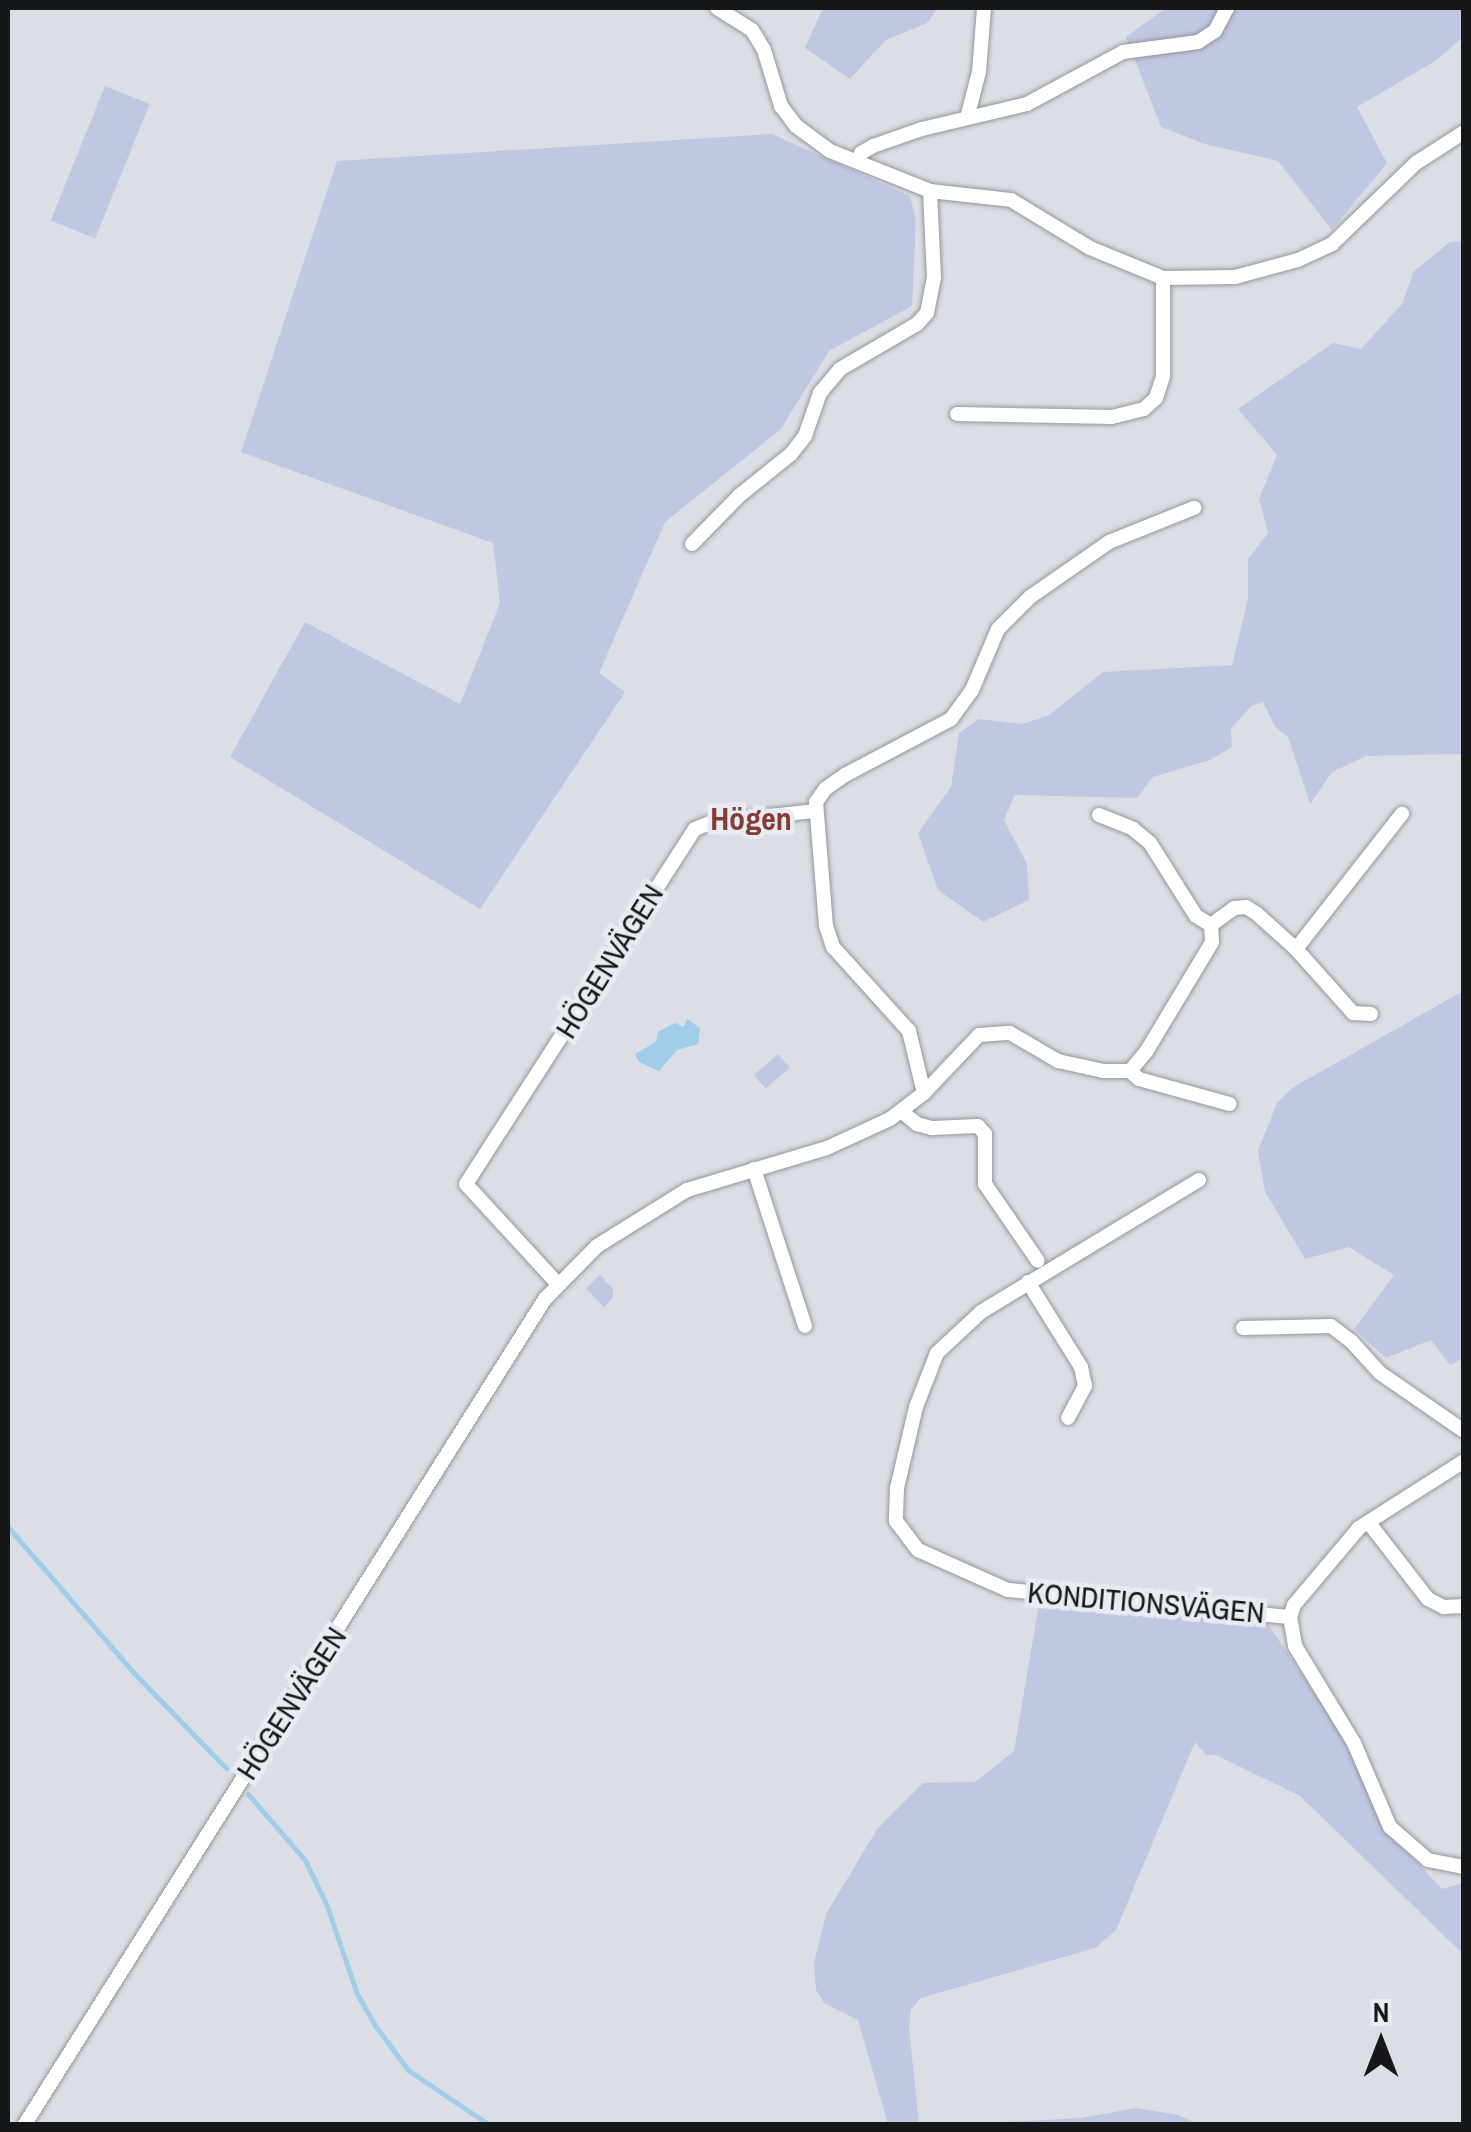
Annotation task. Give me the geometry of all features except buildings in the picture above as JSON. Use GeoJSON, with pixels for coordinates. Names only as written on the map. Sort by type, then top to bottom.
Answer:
{"type":"FeatureCollection","features":[{"type":"Feature","properties":{"kind":"street"},"geometry":{"type":"LineString","coordinates":[[717,8],[752,30],[761,43],[781,106],[796,126],[830,151],[930,191],[1011,200],[1090,248],[1164,278],[1234,277],[1264,271],[1332,244],[1416,163],[1464,132]]}},
{"type":"Feature","properties":{"kind":"street"},"geometry":{"type":"LineString","coordinates":[[967,118],[979,72],[984,8]]}},
{"type":"Feature","properties":{"kind":"street"},"geometry":{"type":"LineString","coordinates":[[859,160],[861,153],[874,146],[1027,104],[1123,52],[1198,42],[1216,32],[1227,8]]}},
{"type":"Feature","properties":{"kind":"street"},"geometry":{"type":"LineString","coordinates":[[692,544],[740,495],[791,454],[806,436],[820,392],[840,369],[917,324],[926,313],[934,278],[930,191]]}},
{"type":"Feature","properties":{"kind":"street"},"geometry":{"type":"LineString","coordinates":[[956,414],[1112,417],[1144,409],[1156,398],[1163,376],[1164,278]]}},
{"type":"Feature","properties":{"kind":"street"},"geometry":{"type":"LineString","coordinates":[[924,1093],[909,1032],[833,946],[826,926],[814,811],[825,789],[845,775],[951,719],[972,690],[998,630],[1030,598],[1110,542],[1194,508]]}},
{"type":"Feature","properties":{"kind":"street","name":"HÖGENVÄGEN"},"geometry":{"type":"LineString","coordinates":[[557,1283],[466,1184],[695,829],[710,823],[814,811]]}},
{"type":"Feature","properties":{"kind":"street"},"geometry":{"type":"LineString","coordinates":[[1296,949],[1402,814]]}},
{"type":"Feature","properties":{"kind":"street"},"geometry":{"type":"LineString","coordinates":[[1098,815],[1133,829],[1150,844],[1196,916],[1211,925]]}},
{"type":"Feature","properties":{"kind":"street"},"geometry":{"type":"LineString","coordinates":[[1211,925],[1234,908],[1246,906],[1296,949],[1353,1014],[1371,1014]]}},
{"type":"Feature","properties":{"kind":"street"},"geometry":{"type":"LineString","coordinates":[[1130,1070],[1146,1052],[1212,942],[1211,925]]}},
{"type":"Feature","properties":{"kind":"street","name":"HÖGENVÄGEN"},"geometry":{"type":"LineString","coordinates":[[25,2124],[557,1283],[596,1246],[652,1208],[687,1190],[826,1148],[901,1111],[924,1093],[979,1034],[999,1030],[1016,1034],[1040,1055],[1058,1061],[1103,1071],[1130,1070],[1140,1080],[1230,1104]]}},
{"type":"Feature","properties":{"kind":"street"},"geometry":{"type":"LineString","coordinates":[[901,1111],[917,1124],[932,1128],[978,1126],[985,1134],[986,1184],[1038,1261]]}},
{"type":"Feature","properties":{"kind":"street"},"geometry":{"type":"LineString","coordinates":[[754,1169],[805,1326]]}},
{"type":"Feature","properties":{"kind":"street","name":"KONDITIONSVÄGEN"},"geometry":{"type":"LineString","coordinates":[[1199,1180],[1028,1282],[954,1334],[925,1374],[897,1488],[896,1521],[904,1536],[944,1565],[1008,1590],[1290,1617]]}},
{"type":"Feature","properties":{"kind":"street"},"geometry":{"type":"LineString","coordinates":[[1028,1282],[1081,1367],[1086,1386],[1068,1418]]}},
{"type":"Feature","properties":{"kind":"street"},"geometry":{"type":"LineString","coordinates":[[1243,1328],[1331,1326],[1351,1341],[1380,1373],[1464,1431]]}},
{"type":"Feature","properties":{"kind":"street"},"geometry":{"type":"LineString","coordinates":[[1464,1461],[1354,1534],[1294,1605],[1290,1617],[1295,1646],[1354,1743],[1390,1826],[1428,1860],[1464,1867]]}},
{"type":"Feature","properties":{"kind":"street"},"geometry":{"type":"LineString","coordinates":[[1369,1522],[1428,1599],[1444,1608],[1464,1606]]}},
{"type":"Feature","properties":{"kind":"shaded area"},"geometry":{"type":"Polygon","coordinates":[[[823,8],[938,8],[927,23],[886,40],[850,79],[805,48],[823,8]]]}},
{"type":"Feature","properties":{"kind":"shaded area"},"geometry":{"type":"Polygon","coordinates":[[[1166,8],[1463,8],[1463,37],[1437,60],[1357,107],[1387,163],[1332,230],[1278,161],[1205,144],[1161,127],[1126,37],[1166,8]]]}},
{"type":"Feature","properties":{"kind":"shaded area"},"geometry":{"type":"Polygon","coordinates":[[[105,86],[150,104],[95,238],[51,220],[105,86]]]}},
{"type":"Feature","properties":{"kind":"shaded area"},"geometry":{"type":"Polygon","coordinates":[[[772,134],[910,196],[916,220],[912,306],[829,351],[781,429],[665,522],[599,673],[625,692],[480,909],[230,757],[305,622],[460,704],[500,603],[493,543],[241,452],[337,161],[772,134]]]}},
{"type":"Feature","properties":{"kind":"shaded area"},"geometry":{"type":"Polygon","coordinates":[[[1463,241],[1463,754],[1366,756],[1332,772],[1310,804],[1288,737],[1275,727],[1263,702],[1251,706],[1231,729],[1232,747],[1210,760],[1153,777],[1137,798],[1015,795],[1004,820],[1027,864],[1029,900],[983,922],[938,890],[918,833],[951,787],[959,733],[979,719],[1023,724],[1049,715],[1103,672],[1232,665],[1248,599],[1248,559],[1268,533],[1259,499],[1277,455],[1238,409],[1333,343],[1361,349],[1402,304],[1414,271],[1450,242],[1463,241]]]}},
{"type":"Feature","properties":{"kind":"shaded area"},"geometry":{"type":"Polygon","coordinates":[[[1463,991],[1463,1358],[1450,1365],[1431,1340],[1386,1358],[1354,1329],[1394,1275],[1349,1247],[1305,1259],[1265,1192],[1258,1151],[1277,1103],[1292,1088],[1463,991]]]}},
{"type":"Feature","properties":{"kind":"shaded area"},"geometry":{"type":"Polygon","coordinates":[[[687,1019],[700,1028],[698,1044],[677,1050],[659,1071],[639,1062],[635,1054],[656,1042],[658,1032],[675,1023],[684,1027],[687,1019]]]}},
{"type":"Feature","properties":{"kind":"shaded area"},"geometry":{"type":"Polygon","coordinates":[[[778,1054],[790,1068],[766,1089],[754,1075],[778,1054]]]}},
{"type":"Feature","properties":{"kind":"shaded area"},"geometry":{"type":"Polygon","coordinates":[[[600,1275],[613,1289],[612,1299],[604,1307],[586,1289],[600,1275]]]}},
{"type":"Feature","properties":{"kind":"shaded area"},"geometry":{"type":"Polygon","coordinates":[[[1039,1604],[1268,1624],[1342,1735],[1387,1831],[1442,1889],[1463,1883],[1463,1954],[1300,1796],[1216,1755],[1206,1755],[1195,1742],[1116,1930],[1095,1948],[921,1998],[911,2009],[909,2028],[919,2124],[888,2124],[858,2020],[824,2003],[816,1990],[814,1963],[826,1914],[878,1828],[923,1783],[975,1782],[1014,1751],[1039,1604]]]}},
{"type":"Feature","properties":{"kind":"shaded area"},"geometry":{"type":"Polygon","coordinates":[[[1137,2108],[1178,2115],[1198,2124],[966,2124],[1081,2118],[1137,2108]]]}},
{"type":"Feature","properties":{"kind":"waterway"},"geometry":{"type":"LineString","coordinates":[[8,1527],[133,1672],[226,1768]]}},
{"type":"Feature","properties":{"kind":"waterway"},"geometry":{"type":"LineString","coordinates":[[248,1794],[305,1860],[327,1906],[357,1994],[377,2028],[408,2070],[488,2124]]}},
{"type":"Feature","properties":{"kind":"district","name":"Högen"},"geometry":{"type":"Point","coordinates":[751,819]}}]}
